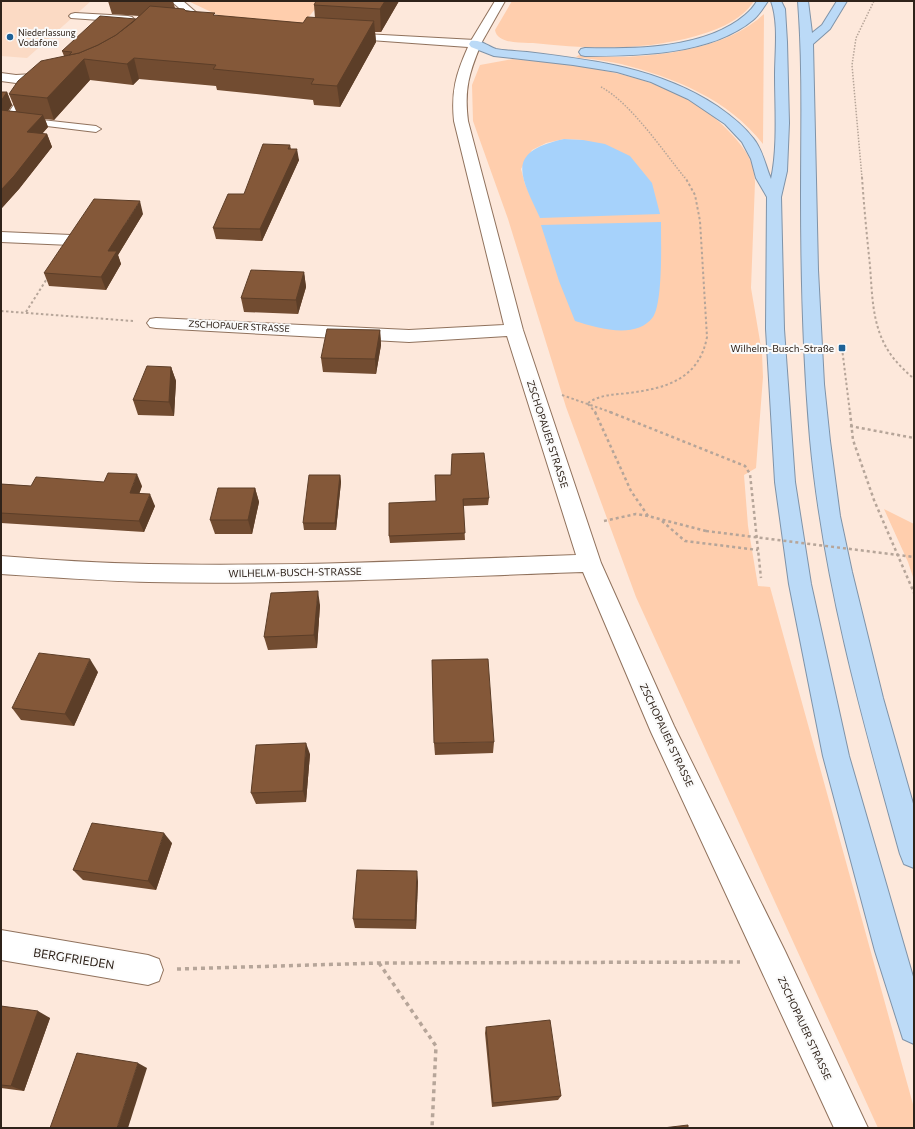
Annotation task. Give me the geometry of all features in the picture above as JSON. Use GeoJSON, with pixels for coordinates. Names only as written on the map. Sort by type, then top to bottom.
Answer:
{"type":"FeatureCollection","features":[{"type":"Feature","properties":{"kind":"highway"},"geometry":{"type":"LineString","coordinates":[[475,44],[596,53],[628,52],[663,48],[693,43],[733,29],[753,15],[763,1]]}},
{"type":"Feature","properties":{"kind":"highway"},"geometry":{"type":"LineString","coordinates":[[776,1],[779,9],[781,42],[782,123],[780,171],[774,197],[775,329],[785,482],[800,584],[836,756],[890,951],[914,1028]]}},
{"type":"Feature","properties":{"kind":"highway"},"geometry":{"type":"LineString","coordinates":[[803,1],[808,43],[811,329],[818,423],[827,497],[841,574],[880,734],[914,854]]}},
{"type":"Feature","properties":{"kind":"highway"},"geometry":{"type":"LineString","coordinates":[[808,43],[826,27],[842,1]]}},
{"type":"Feature","properties":{"kind":"highway"},"geometry":{"type":"LineString","coordinates":[[475,44],[494,52],[573,61],[618,69],[655,79],[693,96],[724,116],[745,135],[758,159],[763,178],[774,197]]}},
{"type":"Feature","properties":{"kind":"street"},"geometry":{"type":"LineString","coordinates":[[176,1],[205,25]]}},
{"type":"Feature","properties":{"kind":"street","name":"ZSCHOPAUER STRASSE"},"geometry":{"type":"LineString","coordinates":[[500,1],[475,44],[462,73],[458,99],[461,121],[514,330],[590,563],[664,732],[774,962],[851,1128]]}},
{"type":"Feature","properties":{"kind":"street"},"geometry":{"type":"LineString","coordinates":[[75,16],[139,20]]}},
{"type":"Feature","properties":{"kind":"street"},"geometry":{"type":"LineString","coordinates":[[182,23],[219,26]]}},
{"type":"Feature","properties":{"kind":"street"},"geometry":{"type":"LineString","coordinates":[[331,35],[475,44]]}},
{"type":"Feature","properties":{"kind":"street"},"geometry":{"type":"LineString","coordinates":[[1,77],[36,78],[64,74]]}},
{"type":"Feature","properties":{"kind":"street"},"geometry":{"type":"LineString","coordinates":[[1,237],[71,240]]}},
{"type":"Feature","properties":{"kind":"street","name":"ZSCHOPAUER STRASSE"},"geometry":{"type":"LineString","coordinates":[[156,322],[410,336],[514,330]]}},
{"type":"Feature","properties":{"kind":"street","name":"WILHELM-BUSCH-STRASSE"},"geometry":{"type":"LineString","coordinates":[[1,565],[64,570],[289,574],[590,563]]}},
{"type":"Feature","properties":{"kind":"street","name":"BERGFRIEDEN"},"geometry":{"type":"LineString","coordinates":[[1,945],[148,970]]}},
{"type":"Feature","properties":{"kind":"lane"},"geometry":{"type":"LineString","coordinates":[[36,78],[9,119],[96,129]]}},
{"type":"Feature","properties":{"kind":"path"},"geometry":{"type":"LineString","coordinates":[[874,1],[856,38],[852,65],[872,294],[876,323],[884,347],[893,359],[914,379]]}},
{"type":"Feature","properties":{"kind":"path"},"geometry":{"type":"LineString","coordinates":[[588,403],[601,396],[646,390],[670,384],[688,373],[699,362],[706,346],[707,337],[700,221],[695,195],[686,179],[630,111],[612,93],[600,86]]}},
{"type":"Feature","properties":{"kind":"path"},"geometry":{"type":"LineString","coordinates":[[26,312],[71,240]]}},
{"type":"Feature","properties":{"kind":"path"},"geometry":{"type":"LineString","coordinates":[[1,311],[156,322]]}},
{"type":"Feature","properties":{"kind":"path"},"geometry":{"type":"LineString","coordinates":[[842,348],[850,426],[853,440],[874,500],[914,593]]}},
{"type":"Feature","properties":{"kind":"path"},"geometry":{"type":"LineString","coordinates":[[588,403],[596,413],[631,491],[648,516]]}},
{"type":"Feature","properties":{"kind":"path"},"geometry":{"type":"LineString","coordinates":[[588,403],[745,466],[750,474],[761,578]]}},
{"type":"Feature","properties":{"kind":"path"},"geometry":{"type":"LineString","coordinates":[[850,426],[914,438]]}},
{"type":"Feature","properties":{"kind":"path"},"geometry":{"type":"LineString","coordinates":[[602,522],[636,514],[706,531],[914,557]]}},
{"type":"Feature","properties":{"kind":"path"},"geometry":{"type":"LineString","coordinates":[[662,521],[684,541],[758,550]]}},
{"type":"Feature","properties":{"kind":"path"},"geometry":{"type":"LineString","coordinates":[[148,970],[379,963],[774,962]]}},
{"type":"Feature","properties":{"kind":"path"},"geometry":{"type":"LineString","coordinates":[[379,963],[436,1046],[432,1128]]}},
{"type":"Feature","properties":{"kind":"shaded area"},"geometry":{"type":"Polygon","coordinates":[[[1,1],[91,1],[27,58],[1,56],[1,1]]]}},
{"type":"Feature","properties":{"kind":"shaded area"},"geometry":{"type":"Polygon","coordinates":[[[188,1],[322,1],[301,26],[226,19],[188,1]]]}},
{"type":"Feature","properties":{"kind":"shaded area"},"geometry":{"type":"Polygon","coordinates":[[[512,1],[754,1],[749,8],[728,24],[696,36],[676,41],[635,46],[574,47],[517,43],[500,38],[495,30],[512,1]]]}},
{"type":"Feature","properties":{"kind":"shaded area"},"geometry":{"type":"Polygon","coordinates":[[[764,14],[763,144],[734,114],[699,92],[661,76],[621,64],[576,57],[579,55],[600,57],[642,56],[686,50],[729,36],[748,27],[764,14]]]}},
{"type":"Feature","properties":{"kind":"shaded area"},"geometry":{"type":"Polygon","coordinates":[[[513,59],[573,65],[634,78],[662,87],[690,100],[714,117],[736,139],[752,164],[755,182],[751,288],[762,353],[763,377],[756,468],[744,475],[748,526],[758,586],[770,587],[914,1108],[914,1128],[878,1128],[636,597],[566,407],[508,219],[473,121],[472,85],[480,65],[513,59]],[[564,139],[546,143],[532,150],[521,169],[525,184],[540,217],[583,140],[564,139]]]}},
{"type":"Feature","properties":{"kind":"shaded area"},"geometry":{"type":"Polygon","coordinates":[[[884,509],[914,524],[914,580],[908,562],[884,509]]]}},
{"type":"Feature","properties":{"kind":"water"},"geometry":{"type":"Polygon","coordinates":[[[564,139],[583,140],[605,144],[630,156],[652,183],[660,214],[540,218],[523,178],[522,167],[525,158],[533,151],[545,144],[564,139]]]}},
{"type":"Feature","properties":{"kind":"water"},"geometry":{"type":"Polygon","coordinates":[[[661,222],[660,286],[656,310],[653,317],[646,324],[627,330],[605,329],[575,321],[559,281],[541,225],[661,222]]]}},
{"type":"Feature","properties":{"kind":"building"},"geometry":{"type":"Polygon","coordinates":[[[316,1],[385,1],[380,9],[314,5],[316,1]]]}},
{"type":"Feature","properties":{"kind":"building"},"geometry":{"type":"Polygon","coordinates":[[[150,6],[215,13],[213,15],[303,23],[307,17],[374,21],[337,86],[311,84],[314,79],[213,69],[216,65],[134,58],[127,64],[84,59],[47,98],[9,94],[18,81],[41,61],[79,53],[98,45],[116,35],[150,6]]]}},
{"type":"Feature","properties":{"kind":"building"},"geometry":{"type":"Polygon","coordinates":[[[100,16],[136,19],[116,35],[98,45],[79,53],[69,55],[72,52],[62,51],[100,16]]]}},
{"type":"Feature","properties":{"kind":"building"},"geometry":{"type":"Polygon","coordinates":[[[1,92],[7,92],[1,101],[1,92]]]}},
{"type":"Feature","properties":{"kind":"building"},"geometry":{"type":"Polygon","coordinates":[[[1,110],[43,115],[27,132],[47,134],[1,190],[1,110]]]}},
{"type":"Feature","properties":{"kind":"building"},"geometry":{"type":"Polygon","coordinates":[[[263,144],[290,145],[288,149],[297,149],[260,229],[213,228],[228,194],[244,194],[263,144]]]}},
{"type":"Feature","properties":{"kind":"building"},"geometry":{"type":"Polygon","coordinates":[[[94,199],[140,201],[108,251],[117,251],[101,277],[44,273],[94,199]]]}},
{"type":"Feature","properties":{"kind":"building"},"geometry":{"type":"Polygon","coordinates":[[[251,270],[304,272],[296,300],[241,298],[251,270]]]}},
{"type":"Feature","properties":{"kind":"building"},"geometry":{"type":"Polygon","coordinates":[[[327,329],[380,330],[375,359],[321,358],[327,329]]]}},
{"type":"Feature","properties":{"kind":"building"},"geometry":{"type":"Polygon","coordinates":[[[147,366],[171,367],[169,402],[133,400],[147,366]]]}},
{"type":"Feature","properties":{"kind":"building"},"geometry":{"type":"Polygon","coordinates":[[[484,453],[489,498],[463,499],[465,533],[389,536],[389,503],[436,501],[435,475],[451,475],[452,454],[484,453]]]}},
{"type":"Feature","properties":{"kind":"building"},"geometry":{"type":"Polygon","coordinates":[[[108,473],[137,474],[130,493],[150,494],[139,521],[1,513],[1,484],[31,486],[36,477],[104,482],[108,473]]]}},
{"type":"Feature","properties":{"kind":"building"},"geometry":{"type":"Polygon","coordinates":[[[309,475],[340,475],[335,523],[303,523],[309,475]]]}},
{"type":"Feature","properties":{"kind":"building"},"geometry":{"type":"Polygon","coordinates":[[[218,488],[255,488],[248,520],[210,520],[218,488]]]}},
{"type":"Feature","properties":{"kind":"building"},"geometry":{"type":"Polygon","coordinates":[[[318,591],[314,635],[264,637],[271,593],[318,591]]]}},
{"type":"Feature","properties":{"kind":"building"},"geometry":{"type":"Polygon","coordinates":[[[39,653],[90,659],[65,714],[12,708],[39,653]]]}},
{"type":"Feature","properties":{"kind":"building"},"geometry":{"type":"Polygon","coordinates":[[[488,659],[494,742],[434,743],[432,660],[488,659]]]}},
{"type":"Feature","properties":{"kind":"building"},"geometry":{"type":"Polygon","coordinates":[[[306,743],[303,791],[251,793],[256,745],[306,743]]]}},
{"type":"Feature","properties":{"kind":"building"},"geometry":{"type":"Polygon","coordinates":[[[92,823],[164,833],[148,881],[73,870],[92,823]]]}},
{"type":"Feature","properties":{"kind":"building"},"geometry":{"type":"Polygon","coordinates":[[[357,870],[417,871],[415,920],[353,919],[357,870]]]}},
{"type":"Feature","properties":{"kind":"building"},"geometry":{"type":"Polygon","coordinates":[[[1,1006],[38,1011],[11,1086],[1,1085],[1,1006]]]}},
{"type":"Feature","properties":{"kind":"building"},"geometry":{"type":"Polygon","coordinates":[[[550,1020],[561,1096],[493,1103],[486,1027],[550,1020]]]}},
{"type":"Feature","properties":{"kind":"building"},"geometry":{"type":"Polygon","coordinates":[[[77,1053],[138,1063],[117,1128],[50,1128],[77,1053]]]}},
{"type":"Feature","properties":{"kind":"building"},"geometry":{"type":"Polygon","coordinates":[[[688,1125],[688,1128],[663,1128],[688,1125]]]}},
{"type":"Feature","properties":{"kind":"place","name":"Niederlassung Vodafone"},"geometry":{"type":"Point","coordinates":[10,37]}},
{"type":"Feature","properties":{"kind":"place","name":"Wilhelm-Busch-Straße"},"geometry":{"type":"Point","coordinates":[842,348]}}]}
